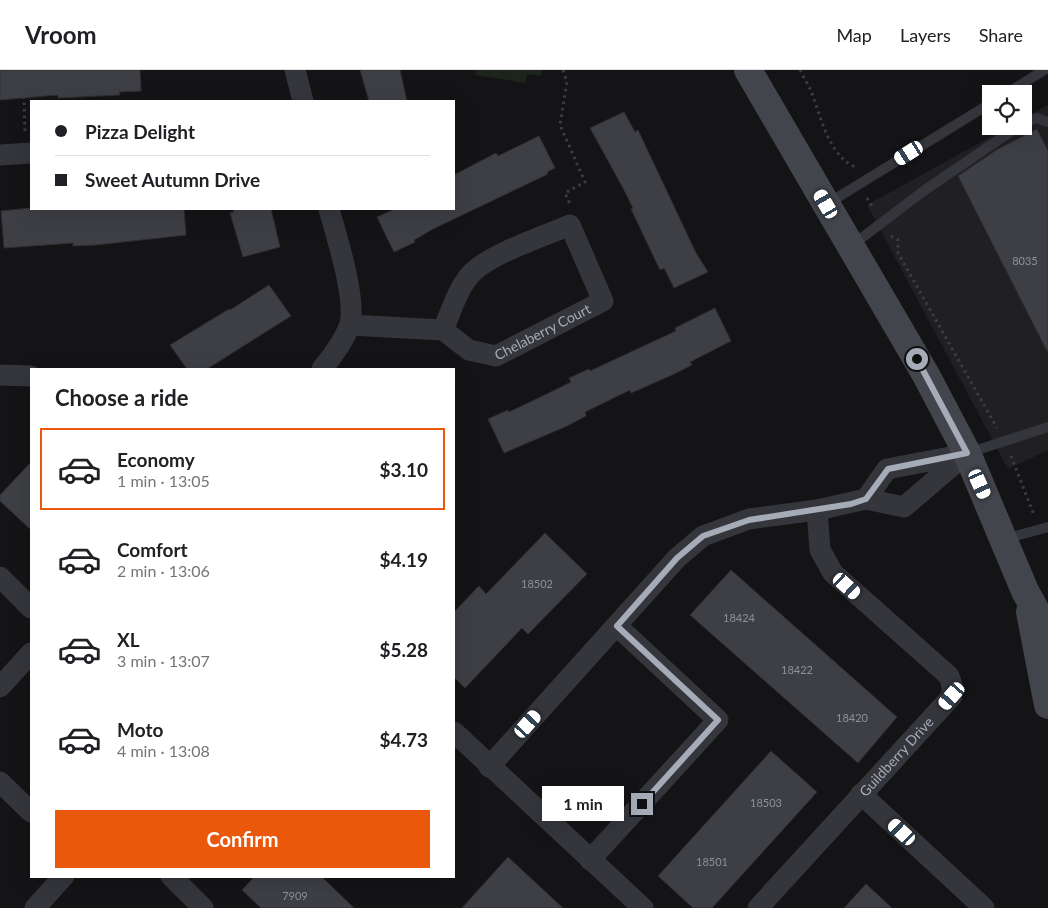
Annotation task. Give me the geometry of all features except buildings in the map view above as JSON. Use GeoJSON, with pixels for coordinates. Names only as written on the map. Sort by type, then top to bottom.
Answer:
{"type":"FeatureCollection","features":[{"type":"Feature","properties":{"kind":"main road"},"geometry":{"type":"LineString","coordinates":[[748,70],[922,367],[967,453],[1026,591],[1048,633]]}},
{"type":"Feature","properties":{"kind":"main road"},"geometry":{"type":"LineString","coordinates":[[1026,591],[1048,705]]}},
{"type":"Feature","properties":{"kind":"street"},"geometry":{"type":"LineString","coordinates":[[295,70],[303,100]]}},
{"type":"Feature","properties":{"kind":"street"},"geometry":{"type":"LineString","coordinates":[[0,155],[29,153]]}},
{"type":"Feature","properties":{"kind":"street"},"geometry":{"type":"LineString","coordinates":[[323,368],[331,358],[350,325],[350,293],[329,210]]}},
{"type":"Feature","properties":{"kind":"street"},"geometry":{"type":"LineString","coordinates":[[350,325],[443,330],[461,289],[470,275],[482,264],[570,225]]}},
{"type":"Feature","properties":{"kind":"street","name":"Chelaberry Court"},"geometry":{"type":"LineString","coordinates":[[443,330],[468,350],[496,356],[603,301],[570,225]]}},
{"type":"Feature","properties":{"kind":"street"},"geometry":{"type":"LineString","coordinates":[[0,375],[30,376]]}},
{"type":"Feature","properties":{"kind":"street"},"geometry":{"type":"LineString","coordinates":[[866,499],[888,469],[967,453]]}},
{"type":"Feature","properties":{"kind":"street"},"geometry":{"type":"LineString","coordinates":[[489,766],[677,558],[703,536],[749,520],[817,510],[866,499],[904,507],[967,453]]}},
{"type":"Feature","properties":{"kind":"street","name":"Guildberry Drive"},"geometry":{"type":"LineString","coordinates":[[758,908],[860,794],[952,696],[952,684],[948,676],[833,573],[820,550],[817,510]]}},
{"type":"Feature","properties":{"kind":"street"},"geometry":{"type":"LineString","coordinates":[[0,577],[30,607]]}},
{"type":"Feature","properties":{"kind":"street"},"geometry":{"type":"LineString","coordinates":[[590,860],[718,720],[617,626]]}},
{"type":"Feature","properties":{"kind":"street"},"geometry":{"type":"LineString","coordinates":[[0,687],[30,654]]}},
{"type":"Feature","properties":{"kind":"street"},"geometry":{"type":"LineString","coordinates":[[455,733],[643,908]]}},
{"type":"Feature","properties":{"kind":"street"},"geometry":{"type":"LineString","coordinates":[[0,782],[30,811]]}},
{"type":"Feature","properties":{"kind":"street"},"geometry":{"type":"LineString","coordinates":[[860,794],[984,908]]}},
{"type":"Feature","properties":{"kind":"street"},"geometry":{"type":"LineString","coordinates":[[34,908],[62,878]]}},
{"type":"Feature","properties":{"kind":"street"},"geometry":{"type":"LineString","coordinates":[[172,878],[203,908]]}},
{"type":"Feature","properties":{"kind":"lane"},"geometry":{"type":"LineString","coordinates":[[1020,85],[1044,70]]}},
{"type":"Feature","properties":{"kind":"lane"},"geometry":{"type":"LineString","coordinates":[[826,204],[982,109]]}},
{"type":"Feature","properties":{"kind":"lane"},"geometry":{"type":"LineString","coordinates":[[1032,120],[1037,118],[1048,122]]}},
{"type":"Feature","properties":{"kind":"lane"},"geometry":{"type":"LineString","coordinates":[[851,246],[925,190],[1006,135]]}},
{"type":"Feature","properties":{"kind":"lane"},"geometry":{"type":"LineString","coordinates":[[967,453],[1048,427]]}},
{"type":"Feature","properties":{"kind":"lane"},"geometry":{"type":"LineString","coordinates":[[1004,539],[1048,527]]}},
{"type":"Feature","properties":{"kind":"path"},"geometry":{"type":"LineString","coordinates":[[23,70],[29,153]]}},
{"type":"Feature","properties":{"kind":"path"},"geometry":{"type":"LineString","coordinates":[[564,70],[567,82],[560,125],[585,182],[565,193],[572,209],[570,225]]}},
{"type":"Feature","properties":{"kind":"path"},"geometry":{"type":"LineString","coordinates":[[800,70],[811,90],[820,121],[841,157],[853,166],[852,169]]}},
{"type":"Feature","properties":{"kind":"path"},"geometry":{"type":"LineString","coordinates":[[867,198],[873,208]]}},
{"type":"Feature","properties":{"kind":"path"},"geometry":{"type":"LineString","coordinates":[[892,238],[898,240],[898,253],[996,425]]}},
{"type":"Feature","properties":{"kind":"path"},"geometry":{"type":"LineString","coordinates":[[1013,461],[1034,516]]}},
{"type":"Feature","properties":{"kind":"shaded area"},"geometry":{"type":"Polygon","coordinates":[[[476,70],[542,70],[541,76],[527,74],[525,83],[475,75],[476,70]]]}},
{"type":"Feature","properties":{"kind":"shaded area"},"geometry":{"type":"Polygon","coordinates":[[[1048,105],[1048,450],[1008,469],[867,205],[994,135],[1032,135],[1032,114],[1048,105]]]}},
{"type":"Feature","properties":{"kind":"route"},"geometry":{"type":"LineString","coordinates":[[642,804],[718,720],[617,626],[677,558],[703,536],[749,520],[851,504],[866,499],[888,469],[967,453],[917,359]]}}]}
